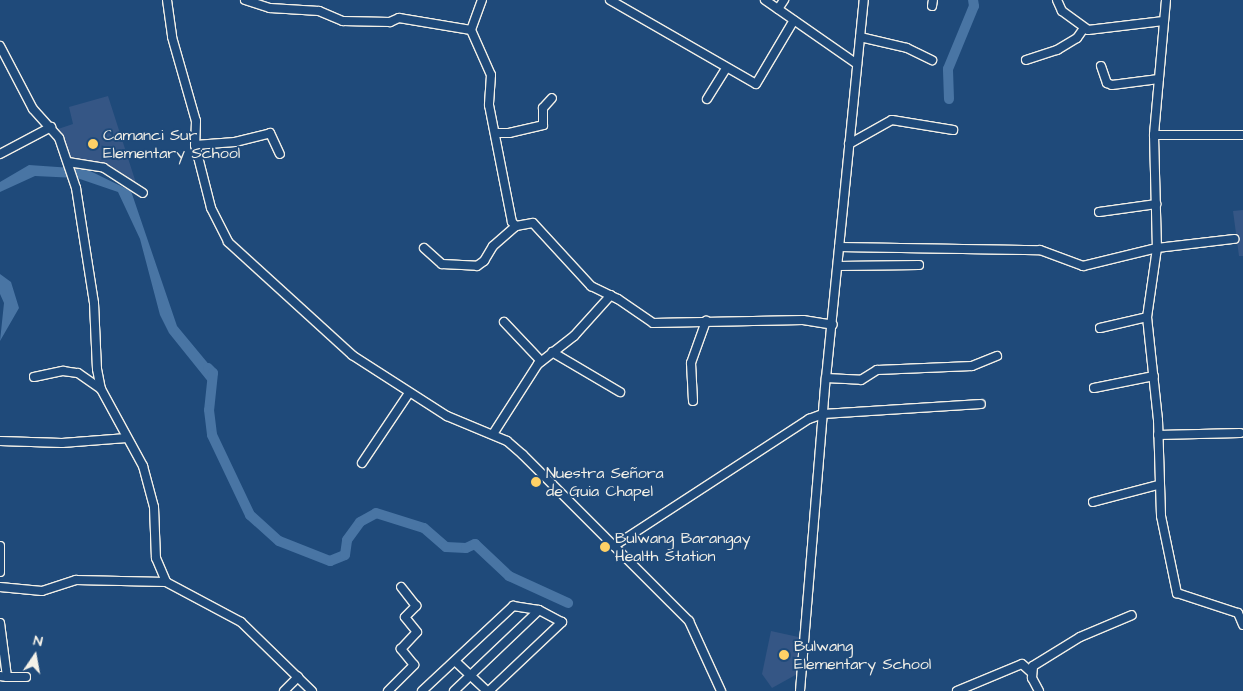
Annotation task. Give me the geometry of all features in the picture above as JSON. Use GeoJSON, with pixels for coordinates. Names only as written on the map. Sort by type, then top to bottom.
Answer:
{"type":"FeatureCollection","features":[{"type":"Feature","properties":{"kind":"street"},"geometry":{"type":"LineString","coordinates":[[167,0],[172,37],[196,121],[195,145],[211,208],[234,249],[330,338],[447,416],[507,441],[560,488],[614,546],[689,621],[720,691]]}},
{"type":"Feature","properties":{"kind":"street"},"geometry":{"type":"LineString","coordinates":[[245,0],[270,8],[319,11],[343,21],[390,22],[399,18],[471,30]]}},
{"type":"Feature","properties":{"kind":"street"},"geometry":{"type":"LineString","coordinates":[[482,0],[471,30],[491,75],[489,105],[512,222],[516,226]]}},
{"type":"Feature","properties":{"kind":"street"},"geometry":{"type":"LineString","coordinates":[[610,0],[654,22],[726,69],[758,84],[794,20]]}},
{"type":"Feature","properties":{"kind":"street"},"geometry":{"type":"LineString","coordinates":[[765,0],[857,64]]}},
{"type":"Feature","properties":{"kind":"street"},"geometry":{"type":"LineString","coordinates":[[778,9],[784,0]]}},
{"type":"Feature","properties":{"kind":"street"},"geometry":{"type":"LineString","coordinates":[[800,691],[826,378],[833,325],[864,0]]}},
{"type":"Feature","properties":{"kind":"street"},"geometry":{"type":"LineString","coordinates":[[1057,0],[1062,11],[1084,28],[1115,28],[1163,21]]}},
{"type":"Feature","properties":{"kind":"street"},"geometry":{"type":"LineString","coordinates":[[1166,0],[1154,135],[1157,248],[1147,317],[1158,435],[1158,485],[1176,591],[1186,597],[1238,613],[1243,625]]}},
{"type":"Feature","properties":{"kind":"street"},"geometry":{"type":"LineString","coordinates":[[1026,60],[1057,50],[1077,38],[1084,28]]}},
{"type":"Feature","properties":{"kind":"street"},"geometry":{"type":"LineString","coordinates":[[860,37],[907,48],[932,60]]}},
{"type":"Feature","properties":{"kind":"street"},"geometry":{"type":"LineString","coordinates":[[0,46],[33,109],[51,127],[68,162],[76,188],[94,303],[97,369],[101,389],[143,466],[154,507],[156,558],[166,582]]}},
{"type":"Feature","properties":{"kind":"street"},"geometry":{"type":"LineString","coordinates":[[1102,66],[1107,84],[1159,79]]}},
{"type":"Feature","properties":{"kind":"street"},"geometry":{"type":"LineString","coordinates":[[707,99],[726,69]]}},
{"type":"Feature","properties":{"kind":"street"},"geometry":{"type":"LineString","coordinates":[[496,133],[509,133],[543,126],[543,108],[552,98]]}},
{"type":"Feature","properties":{"kind":"street"},"geometry":{"type":"LineString","coordinates":[[849,144],[892,120],[953,130]]}},
{"type":"Feature","properties":{"kind":"street"},"geometry":{"type":"LineString","coordinates":[[0,154],[51,127]]}},
{"type":"Feature","properties":{"kind":"street"},"geometry":{"type":"LineString","coordinates":[[195,145],[235,142],[270,133],[280,154]]}},
{"type":"Feature","properties":{"kind":"street"},"geometry":{"type":"LineString","coordinates":[[1154,135],[1243,135]]}},
{"type":"Feature","properties":{"kind":"street"},"geometry":{"type":"LineString","coordinates":[[68,162],[104,168],[143,193]]}},
{"type":"Feature","properties":{"kind":"street"},"geometry":{"type":"LineString","coordinates":[[1099,212],[1156,204]]}},
{"type":"Feature","properties":{"kind":"street"},"geometry":{"type":"LineString","coordinates":[[424,248],[442,264],[477,266],[484,261],[492,246],[516,226],[533,223],[591,286],[611,295],[653,323],[803,320],[833,325]]}},
{"type":"Feature","properties":{"kind":"street"},"geometry":{"type":"LineString","coordinates":[[839,248],[1040,250],[1083,266],[1157,248],[1234,239]]}},
{"type":"Feature","properties":{"kind":"street"},"geometry":{"type":"LineString","coordinates":[[838,266],[919,266]]}},
{"type":"Feature","properties":{"kind":"street"},"geometry":{"type":"LineString","coordinates":[[493,434],[541,361],[574,336],[611,295]]}},
{"type":"Feature","properties":{"kind":"street"},"geometry":{"type":"LineString","coordinates":[[1100,328],[1147,317]]}},
{"type":"Feature","properties":{"kind":"street"},"geometry":{"type":"LineString","coordinates":[[692,401],[691,363],[706,321]]}},
{"type":"Feature","properties":{"kind":"street"},"geometry":{"type":"LineString","coordinates":[[504,322],[541,361]]}},
{"type":"Feature","properties":{"kind":"street"},"geometry":{"type":"LineString","coordinates":[[552,352],[620,392]]}},
{"type":"Feature","properties":{"kind":"street"},"geometry":{"type":"LineString","coordinates":[[826,378],[861,380],[877,370],[972,366],[997,356]]}},
{"type":"Feature","properties":{"kind":"street"},"geometry":{"type":"LineString","coordinates":[[34,377],[63,371],[78,373],[101,389]]}},
{"type":"Feature","properties":{"kind":"street"},"geometry":{"type":"LineString","coordinates":[[1094,388],[1154,376]]}},
{"type":"Feature","properties":{"kind":"street"},"geometry":{"type":"LineString","coordinates":[[362,463],[410,393]]}},
{"type":"Feature","properties":{"kind":"street"},"geometry":{"type":"LineString","coordinates":[[614,546],[796,426],[823,414],[981,404]]}},
{"type":"Feature","properties":{"kind":"street"},"geometry":{"type":"LineString","coordinates":[[1158,435],[1240,432]]}},
{"type":"Feature","properties":{"kind":"street"},"geometry":{"type":"LineString","coordinates":[[0,441],[62,443],[127,438]]}},
{"type":"Feature","properties":{"kind":"street"},"geometry":{"type":"LineString","coordinates":[[1093,502],[1158,485]]}},
{"type":"Feature","properties":{"kind":"street"},"geometry":{"type":"LineString","coordinates":[[0,546],[0,572]]}},
{"type":"Feature","properties":{"kind":"street"},"geometry":{"type":"LineString","coordinates":[[0,587],[42,591],[76,580],[166,582],[241,622],[312,691]]}},
{"type":"Feature","properties":{"kind":"street"},"geometry":{"type":"LineString","coordinates":[[388,691],[414,666],[401,649],[417,632],[404,617],[416,606],[401,587]]}},
{"type":"Feature","properties":{"kind":"street"},"geometry":{"type":"LineString","coordinates":[[422,691],[513,606],[538,610],[562,622],[488,691],[455,661]]}},
{"type":"Feature","properties":{"kind":"street"},"geometry":{"type":"LineString","coordinates":[[454,691],[538,610]]}},
{"type":"Feature","properties":{"kind":"street"},"geometry":{"type":"LineString","coordinates":[[1031,672],[1040,660],[1080,637],[1132,615]]}},
{"type":"Feature","properties":{"kind":"street"},"geometry":{"type":"LineString","coordinates":[[0,623],[3,677],[26,677]]}},
{"type":"Feature","properties":{"kind":"street"},"geometry":{"type":"LineString","coordinates":[[957,691],[1022,664],[1031,672],[1039,691]]}},
{"type":"Feature","properties":{"kind":"street"},"geometry":{"type":"LineString","coordinates":[[284,691],[298,677]]}},
{"type":"Feature","properties":{"kind":"shaded area","name":"Camanci Sur Elementary School"},"geometry":{"type":"Polygon","coordinates":[[[108,96],[136,183],[106,167],[69,159],[58,129],[73,124],[69,107],[108,96]]]}},
{"type":"Feature","properties":{"kind":"shaded area"},"geometry":{"type":"Polygon","coordinates":[[[29,165],[86,169],[131,191],[177,326],[216,373],[210,384],[169,333],[160,315],[140,239],[118,192],[77,178],[35,176],[0,192],[0,182],[29,165]]]}},
{"type":"Feature","properties":{"kind":"shaded area"},"geometry":{"type":"Polygon","coordinates":[[[1243,210],[1243,256],[1239,256],[1233,211],[1243,210]]]}},
{"type":"Feature","properties":{"kind":"shaded area"},"geometry":{"type":"Polygon","coordinates":[[[0,274],[11,282],[19,308],[0,341],[4,303],[0,294],[0,274]]]}},
{"type":"Feature","properties":{"kind":"shaded area","name":"Bulwang Elementary School"},"geometry":{"type":"Polygon","coordinates":[[[771,631],[803,638],[799,673],[772,688],[762,674],[771,631]]]}},
{"type":"Feature","properties":{"kind":"waterway"},"geometry":{"type":"LineString","coordinates":[[949,99],[948,69],[974,6],[973,0]]}},
{"type":"Feature","properties":{"kind":"waterway"},"geometry":{"type":"LineString","coordinates":[[208,368],[213,373],[209,410],[212,435],[250,515],[279,541],[330,561],[345,555],[347,540],[360,522],[376,513],[424,528],[446,547],[466,548],[475,544],[509,576],[568,603]]}},
{"type":"Feature","properties":{"kind":"place","name":"Camanci Sur Elementary School"},"geometry":{"type":"Point","coordinates":[93,144]}},
{"type":"Feature","properties":{"kind":"place","name":"Nuestra Señora de Guia Chapel"},"geometry":{"type":"Point","coordinates":[536,482]}},
{"type":"Feature","properties":{"kind":"place","name":"Bulwang Barangay Health Station"},"geometry":{"type":"Point","coordinates":[605,547]}},
{"type":"Feature","properties":{"kind":"place","name":"Bulwang Elementary School"},"geometry":{"type":"Point","coordinates":[784,655]}}]}
